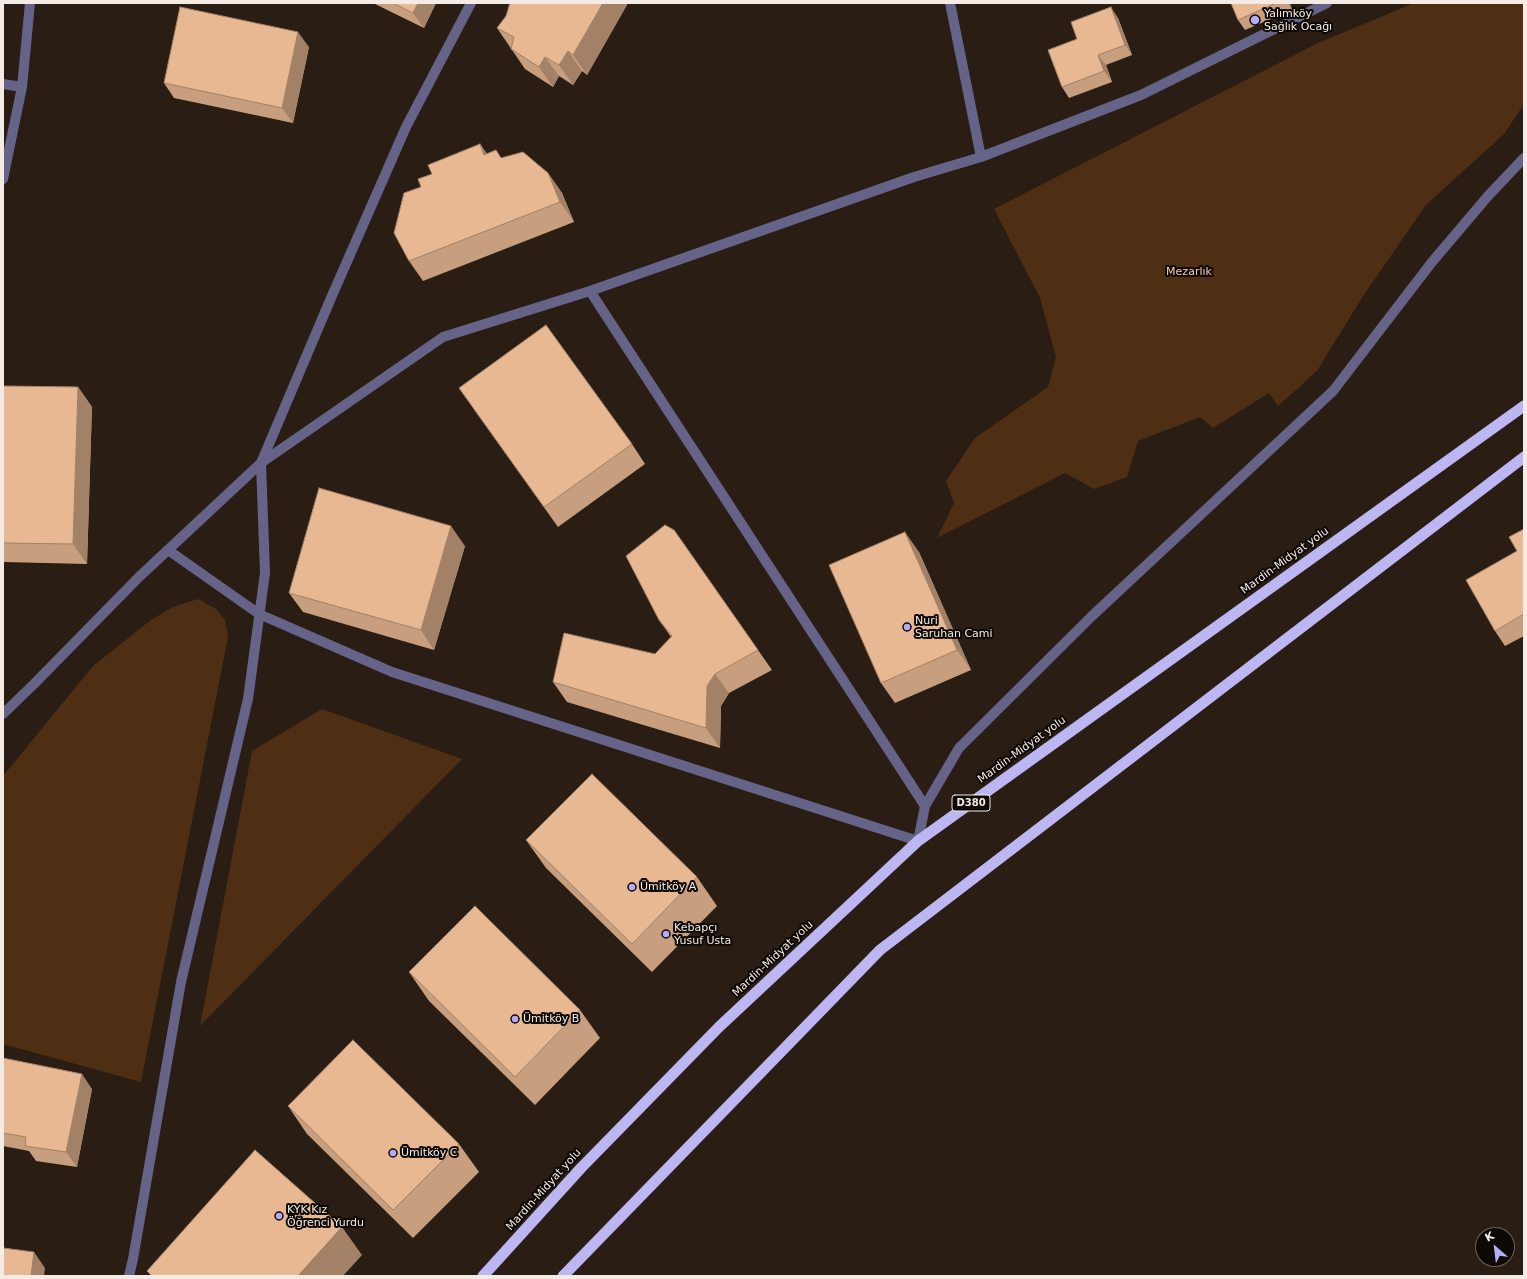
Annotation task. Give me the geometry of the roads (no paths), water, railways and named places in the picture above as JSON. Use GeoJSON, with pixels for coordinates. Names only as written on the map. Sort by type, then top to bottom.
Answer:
{"type":"FeatureCollection","features":[{"type":"Feature","properties":{"kind":"highway","name":"Mardin-Midyat yolu"},"geometry":{"type":"LineString","coordinates":[[483,1276],[581,1168],[718,1027],[918,841],[1524,406]]}},
{"type":"Feature","properties":{"kind":"highway"},"geometry":{"type":"LineString","coordinates":[[563,1276],[880,950],[1524,457]]}},
{"type":"Feature","properties":{"kind":"street"},"geometry":{"type":"LineString","coordinates":[[3,179],[22,87],[30,3]]}},
{"type":"Feature","properties":{"kind":"street"},"geometry":{"type":"LineString","coordinates":[[128,1276],[133,1260],[181,982],[248,699],[265,573],[261,463],[406,127],[471,3]]}},
{"type":"Feature","properties":{"kind":"street"},"geometry":{"type":"LineString","coordinates":[[950,3],[981,157]]}},
{"type":"Feature","properties":{"kind":"street"},"geometry":{"type":"LineString","coordinates":[[3,714],[139,578],[261,463],[443,337],[590,291],[914,177],[981,157],[1142,95],[1326,3]]}},
{"type":"Feature","properties":{"kind":"street"},"geometry":{"type":"LineString","coordinates":[[3,84],[22,87]]}},
{"type":"Feature","properties":{"kind":"street"},"geometry":{"type":"LineString","coordinates":[[168,550],[259,614],[392,672],[918,841],[926,806],[959,748],[1092,616],[1333,391],[1432,262],[1488,196],[1524,158]]}},
{"type":"Feature","properties":{"kind":"street"},"geometry":{"type":"LineString","coordinates":[[590,291],[926,806]]}},
{"type":"Feature","properties":{"kind":"place","name":"Yalımköy Sağlık Ocağı"},"geometry":{"type":"Point","coordinates":[1255,20]}},
{"type":"Feature","properties":{"kind":"place","name":"Nuri Saruhan Cami"},"geometry":{"type":"Point","coordinates":[907,627]}},
{"type":"Feature","properties":{"kind":"place","name":"Ümitköy A"},"geometry":{"type":"Point","coordinates":[632,887]}},
{"type":"Feature","properties":{"kind":"place","name":"Kebapçı Yusuf Usta"},"geometry":{"type":"Point","coordinates":[666,934]}},
{"type":"Feature","properties":{"kind":"place","name":"Ümitköy B"},"geometry":{"type":"Point","coordinates":[515,1019]}},
{"type":"Feature","properties":{"kind":"place","name":"Ümitköy C"},"geometry":{"type":"Point","coordinates":[393,1153]}},
{"type":"Feature","properties":{"kind":"place","name":"KYK Kız Öğrenci Yurdu"},"geometry":{"type":"Point","coordinates":[279,1216]}},
{"type":"Feature","properties":{"kind":"park label","name":"Mezarlık"},"geometry":{"type":"Point","coordinates":[1189,272]}}]}
